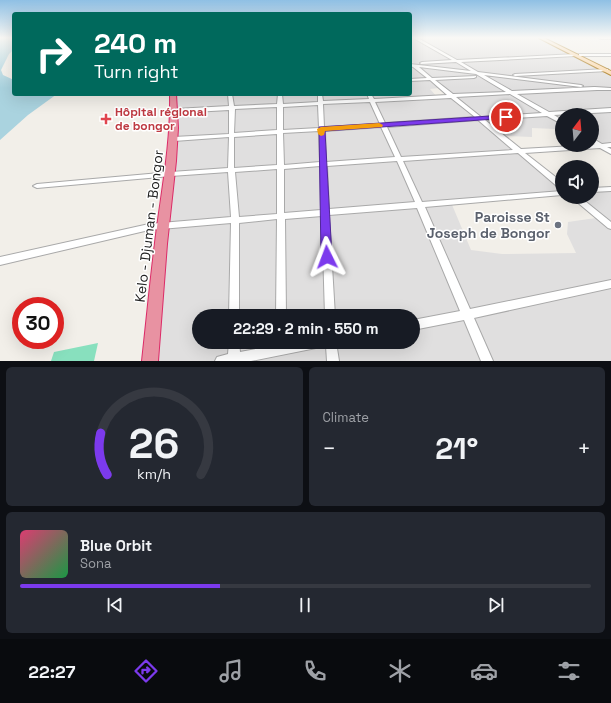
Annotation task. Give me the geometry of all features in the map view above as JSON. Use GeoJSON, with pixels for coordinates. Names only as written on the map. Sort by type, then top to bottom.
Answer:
{"type":"FeatureCollection","features":[{"type":"Feature","properties":{"kind":"highway","name":"Kelo - Djuman - Bongor"},"geometry":{"type":"LineString","coordinates":[[150,361],[171,174],[174,139],[174,96]]}},
{"type":"Feature","properties":{"kind":"main road"},"geometry":{"type":"LineString","coordinates":[[578,55],[610,71]]}},
{"type":"Feature","properties":{"kind":"street"},"geometry":{"type":"LineString","coordinates":[[447,55],[555,118]]}},
{"type":"Feature","properties":{"kind":"street"},"geometry":{"type":"LineString","coordinates":[[412,64],[578,55],[611,55]]}},
{"type":"Feature","properties":{"kind":"street"},"geometry":{"type":"LineString","coordinates":[[412,64],[483,75],[611,89]]}},
{"type":"Feature","properties":{"kind":"street"},"geometry":{"type":"LineString","coordinates":[[412,65],[480,118],[555,180]]}},
{"type":"Feature","properties":{"kind":"street"},"geometry":{"type":"LineString","coordinates":[[493,76],[610,71]]}},
{"type":"Feature","properties":{"kind":"street"},"geometry":{"type":"LineString","coordinates":[[412,80],[483,75]]}},
{"type":"Feature","properties":{"kind":"street"},"geometry":{"type":"LineString","coordinates":[[412,96],[599,88]]}},
{"type":"Feature","properties":{"kind":"street"},"geometry":{"type":"LineString","coordinates":[[230,96],[232,107],[231,170],[235,219],[234,309]]}},
{"type":"Feature","properties":{"kind":"street"},"geometry":{"type":"LineString","coordinates":[[280,96],[281,309]]}},
{"type":"Feature","properties":{"kind":"street"},"geometry":{"type":"LineString","coordinates":[[175,111],[281,104],[320,98],[410,96]]}},
{"type":"Feature","properties":{"kind":"street"},"geometry":{"type":"LineString","coordinates":[[370,97],[420,205],[487,361]]}},
{"type":"Feature","properties":{"kind":"street"},"geometry":{"type":"LineString","coordinates":[[320,98],[324,213],[330,309]]}},
{"type":"Feature","properties":{"kind":"street"},"geometry":{"type":"LineString","coordinates":[[174,139],[611,110]]}},
{"type":"Feature","properties":{"kind":"street"},"geometry":{"type":"LineString","coordinates":[[600,145],[611,152]]}},
{"type":"Feature","properties":{"kind":"street"},"geometry":{"type":"LineString","coordinates":[[37,186],[171,174],[611,145]]}},
{"type":"Feature","properties":{"kind":"street"},"geometry":{"type":"LineString","coordinates":[[599,190],[611,189]]}},
{"type":"Feature","properties":{"kind":"street"},"geometry":{"type":"LineString","coordinates":[[0,261],[149,227],[555,194]]}},
{"type":"Feature","properties":{"kind":"street"},"geometry":{"type":"LineString","coordinates":[[584,204],[611,226]]}},
{"type":"Feature","properties":{"kind":"street"},"geometry":{"type":"LineString","coordinates":[[420,323],[467,313],[545,300],[611,284]]}},
{"type":"Feature","properties":{"kind":"street"},"geometry":{"type":"LineString","coordinates":[[234,349],[234,360]]}},
{"type":"Feature","properties":{"kind":"street"},"geometry":{"type":"LineString","coordinates":[[221,361],[234,360],[269,349]]}},
{"type":"Feature","properties":{"kind":"street"},"geometry":{"type":"LineString","coordinates":[[332,349],[333,361]]}},
{"type":"Feature","properties":{"kind":"shaded area"},"geometry":{"type":"Polygon","coordinates":[[[412,55],[573,55],[611,74],[611,151],[599,144],[599,108],[555,108],[555,129],[532,128],[532,137],[507,136],[460,102],[412,62],[412,55]]]}},
{"type":"Feature","properties":{"kind":"shaded area"},"geometry":{"type":"Polygon","coordinates":[[[412,66],[439,88],[430,89],[437,97],[450,96],[555,182],[555,192],[450,200],[471,250],[502,254],[576,253],[567,234],[568,222],[596,218],[611,230],[611,361],[151,361],[177,96],[412,96],[412,66]]]}},
{"type":"Feature","properties":{"kind":"shaded area"},"geometry":{"type":"Polygon","coordinates":[[[611,191],[611,223],[587,204],[599,204],[599,192],[611,191]]]}},
{"type":"Feature","properties":{"kind":"green space"},"geometry":{"type":"Polygon","coordinates":[[[98,343],[94,361],[51,361],[54,352],[98,343]]]}},
{"type":"Feature","properties":{"kind":"water"},"geometry":{"type":"Polygon","coordinates":[[[0,55],[9,55],[1,70],[3,75],[12,79],[12,96],[54,96],[28,115],[0,140],[0,55]]]}},
{"type":"Feature","properties":{"kind":"slow traffic"},"geometry":{"type":"LineString","coordinates":[[321,134],[321,129],[379,125]]}},
{"type":"Feature","properties":{"kind":"place","name":"Hôpital régional de bongor"},"geometry":{"type":"Point","coordinates":[106,119]}},
{"type":"Feature","properties":{"kind":"place","name":"Paroisse St Joseph de Bongor"},"geometry":{"type":"Point","coordinates":[558,225]}},
{"type":"Feature","properties":{"kind":"route"},"geometry":{"type":"LineString","coordinates":[[327,257],[321,129],[506,117]]}}]}
